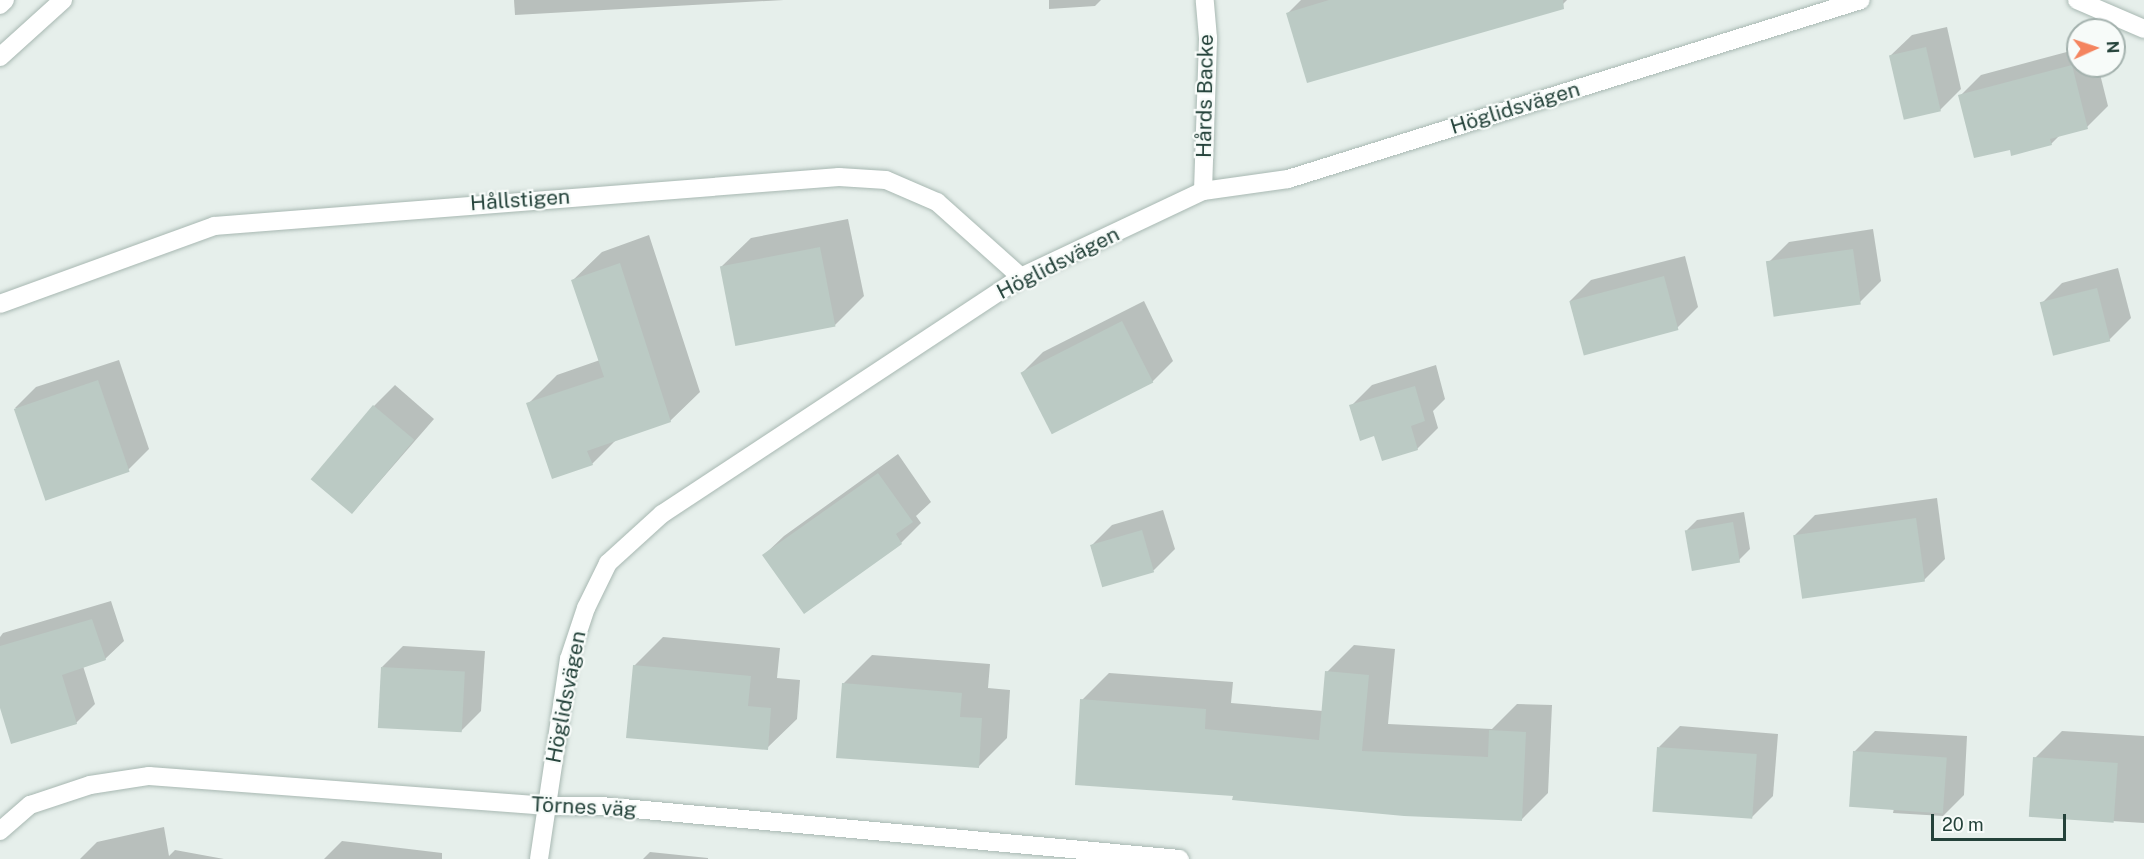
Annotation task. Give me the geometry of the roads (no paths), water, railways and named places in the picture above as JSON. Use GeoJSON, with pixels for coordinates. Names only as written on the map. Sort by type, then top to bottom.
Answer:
{"type":"FeatureCollection","features":[{"type":"Feature","properties":{"kind":"street"},"geometry":{"type":"LineString","coordinates":[[0,5],[5,0]]}},
{"type":"Feature","properties":{"kind":"street"},"geometry":{"type":"LineString","coordinates":[[0,57],[63,0]]}},
{"type":"Feature","properties":{"kind":"street","name":"Hårds Backe"},"geometry":{"type":"LineString","coordinates":[[1203,191],[1208,38],[1205,0]]}},
{"type":"Feature","properties":{"kind":"street","name":"Höglidsvägen"},"geometry":{"type":"LineString","coordinates":[[539,859],[545,806],[569,659],[586,608],[608,563],[662,514],[1021,277],[1203,191],[1288,179],[1861,0]]}},
{"type":"Feature","properties":{"kind":"street"},"geometry":{"type":"LineString","coordinates":[[2077,0],[2144,30]]}},
{"type":"Feature","properties":{"kind":"street","name":"Hållstigen"},"geometry":{"type":"LineString","coordinates":[[0,304],[214,226],[838,177],[886,180],[938,202],[1021,277]]}},
{"type":"Feature","properties":{"kind":"street","name":"Törnes väg"},"geometry":{"type":"LineString","coordinates":[[0,831],[30,805],[90,785],[149,776],[545,806],[601,806],[1180,859]]}}]}
